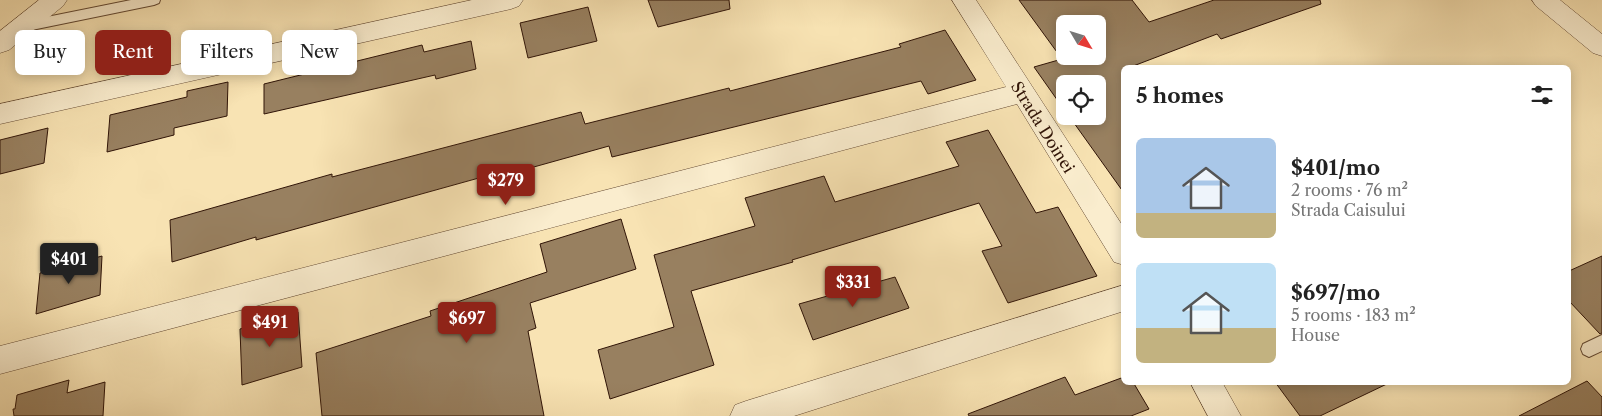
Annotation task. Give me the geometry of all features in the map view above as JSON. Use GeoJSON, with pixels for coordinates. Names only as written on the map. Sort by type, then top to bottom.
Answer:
{"type":"FeatureCollection","features":[{"type":"Feature","properties":{"kind":"street"},"geometry":{"type":"LineString","coordinates":[[0,44],[55,0]]}},
{"type":"Feature","properties":{"kind":"street"},"geometry":{"type":"LineString","coordinates":[[0,114],[510,0]]}},
{"type":"Feature","properties":{"kind":"street","name":"Strada Doinei"},"geometry":{"type":"LineString","coordinates":[[964,0],[1121,248]]}},
{"type":"Feature","properties":{"kind":"street"},"geometry":{"type":"LineString","coordinates":[[1544,0],[1602,47]]}},
{"type":"Feature","properties":{"kind":"street"},"geometry":{"type":"LineString","coordinates":[[0,360],[1022,94]]}},
{"type":"Feature","properties":{"kind":"street"},"geometry":{"type":"LineString","coordinates":[[746,416],[1121,299]]}},
{"type":"Feature","properties":{"kind":"street"},"geometry":{"type":"LineString","coordinates":[[1206,385],[1225,416]]}},
{"type":"Feature","properties":{"kind":"lane"},"geometry":{"type":"LineString","coordinates":[[20,28],[154,0]]}},
{"type":"Feature","properties":{"kind":"building"},"geometry":{"type":"Polygon","coordinates":[[[648,0],[729,0],[730,9],[658,27],[648,0]]]}},
{"type":"Feature","properties":{"kind":"building"},"geometry":{"type":"Polygon","coordinates":[[[1019,0],[1132,0],[1149,22],[1214,0],[1320,0],[1321,4],[1221,39],[1217,34],[1136,65],[1121,65],[1121,189],[1075,125],[1106,125],[1106,75],[1056,75],[1056,98],[1034,67],[1056,61],[1056,65],[1106,65],[1106,15],[1056,15],[1056,51],[1019,0]]]}},
{"type":"Feature","properties":{"kind":"building"},"geometry":{"type":"Polygon","coordinates":[[[588,7],[597,41],[528,58],[520,23],[588,7]]]}},
{"type":"Feature","properties":{"kind":"building"},"geometry":{"type":"Polygon","coordinates":[[[945,30],[976,80],[928,94],[921,81],[612,157],[609,146],[523,170],[522,166],[256,240],[256,237],[172,262],[170,220],[332,174],[332,177],[581,112],[585,124],[729,88],[730,91],[901,47],[899,44],[945,30]]]}},
{"type":"Feature","properties":{"kind":"building"},"geometry":{"type":"Polygon","coordinates":[[[471,41],[476,69],[436,79],[435,75],[264,114],[264,84],[300,75],[357,75],[357,61],[422,45],[424,52],[471,41]]]}},
{"type":"Feature","properties":{"kind":"building"},"geometry":{"type":"Polygon","coordinates":[[[228,82],[227,116],[174,128],[174,135],[107,152],[110,115],[187,97],[187,91],[228,82]]]}},
{"type":"Feature","properties":{"kind":"building"},"geometry":{"type":"Polygon","coordinates":[[[48,128],[44,163],[0,174],[0,140],[48,128]]]}},
{"type":"Feature","properties":{"kind":"building"},"geometry":{"type":"Polygon","coordinates":[[[988,130],[1036,213],[1058,207],[1097,276],[1008,303],[982,251],[1002,246],[979,203],[792,260],[793,262],[691,291],[714,365],[610,399],[598,350],[674,327],[654,255],[755,226],[745,198],[824,176],[835,202],[959,166],[946,142],[988,130]]]}},
{"type":"Feature","properties":{"kind":"building"},"geometry":{"type":"Polygon","coordinates":[[[621,219],[636,269],[530,303],[536,328],[528,331],[544,416],[322,416],[316,353],[431,316],[430,311],[547,272],[540,244],[621,219]]]}},
{"type":"Feature","properties":{"kind":"building"},"geometry":{"type":"Polygon","coordinates":[[[102,256],[100,295],[36,314],[40,273],[102,256]]]}},
{"type":"Feature","properties":{"kind":"building"},"geometry":{"type":"Polygon","coordinates":[[[1602,256],[1602,333],[1600,334],[1571,303],[1571,270],[1602,256]]]}},
{"type":"Feature","properties":{"kind":"building"},"geometry":{"type":"Polygon","coordinates":[[[895,277],[909,308],[813,340],[799,304],[895,277]]]}},
{"type":"Feature","properties":{"kind":"building"},"geometry":{"type":"Polygon","coordinates":[[[298,312],[302,367],[242,385],[240,329],[298,312]]]}},
{"type":"Feature","properties":{"kind":"building"},"geometry":{"type":"Polygon","coordinates":[[[1065,377],[1075,395],[1121,378],[1121,385],[1135,385],[1149,409],[1131,416],[969,416],[968,414],[1065,377]]]}},
{"type":"Feature","properties":{"kind":"building"},"geometry":{"type":"Polygon","coordinates":[[[69,380],[67,393],[105,382],[103,416],[14,416],[13,409],[15,409],[17,395],[69,380]]]}},
{"type":"Feature","properties":{"kind":"building"},"geometry":{"type":"Polygon","coordinates":[[[1587,381],[1602,397],[1602,416],[1519,416],[1587,381]]]}},
{"type":"Feature","properties":{"kind":"building"},"geometry":{"type":"Polygon","coordinates":[[[1277,385],[1385,385],[1320,416],[1300,416],[1277,385]]]}}]}
